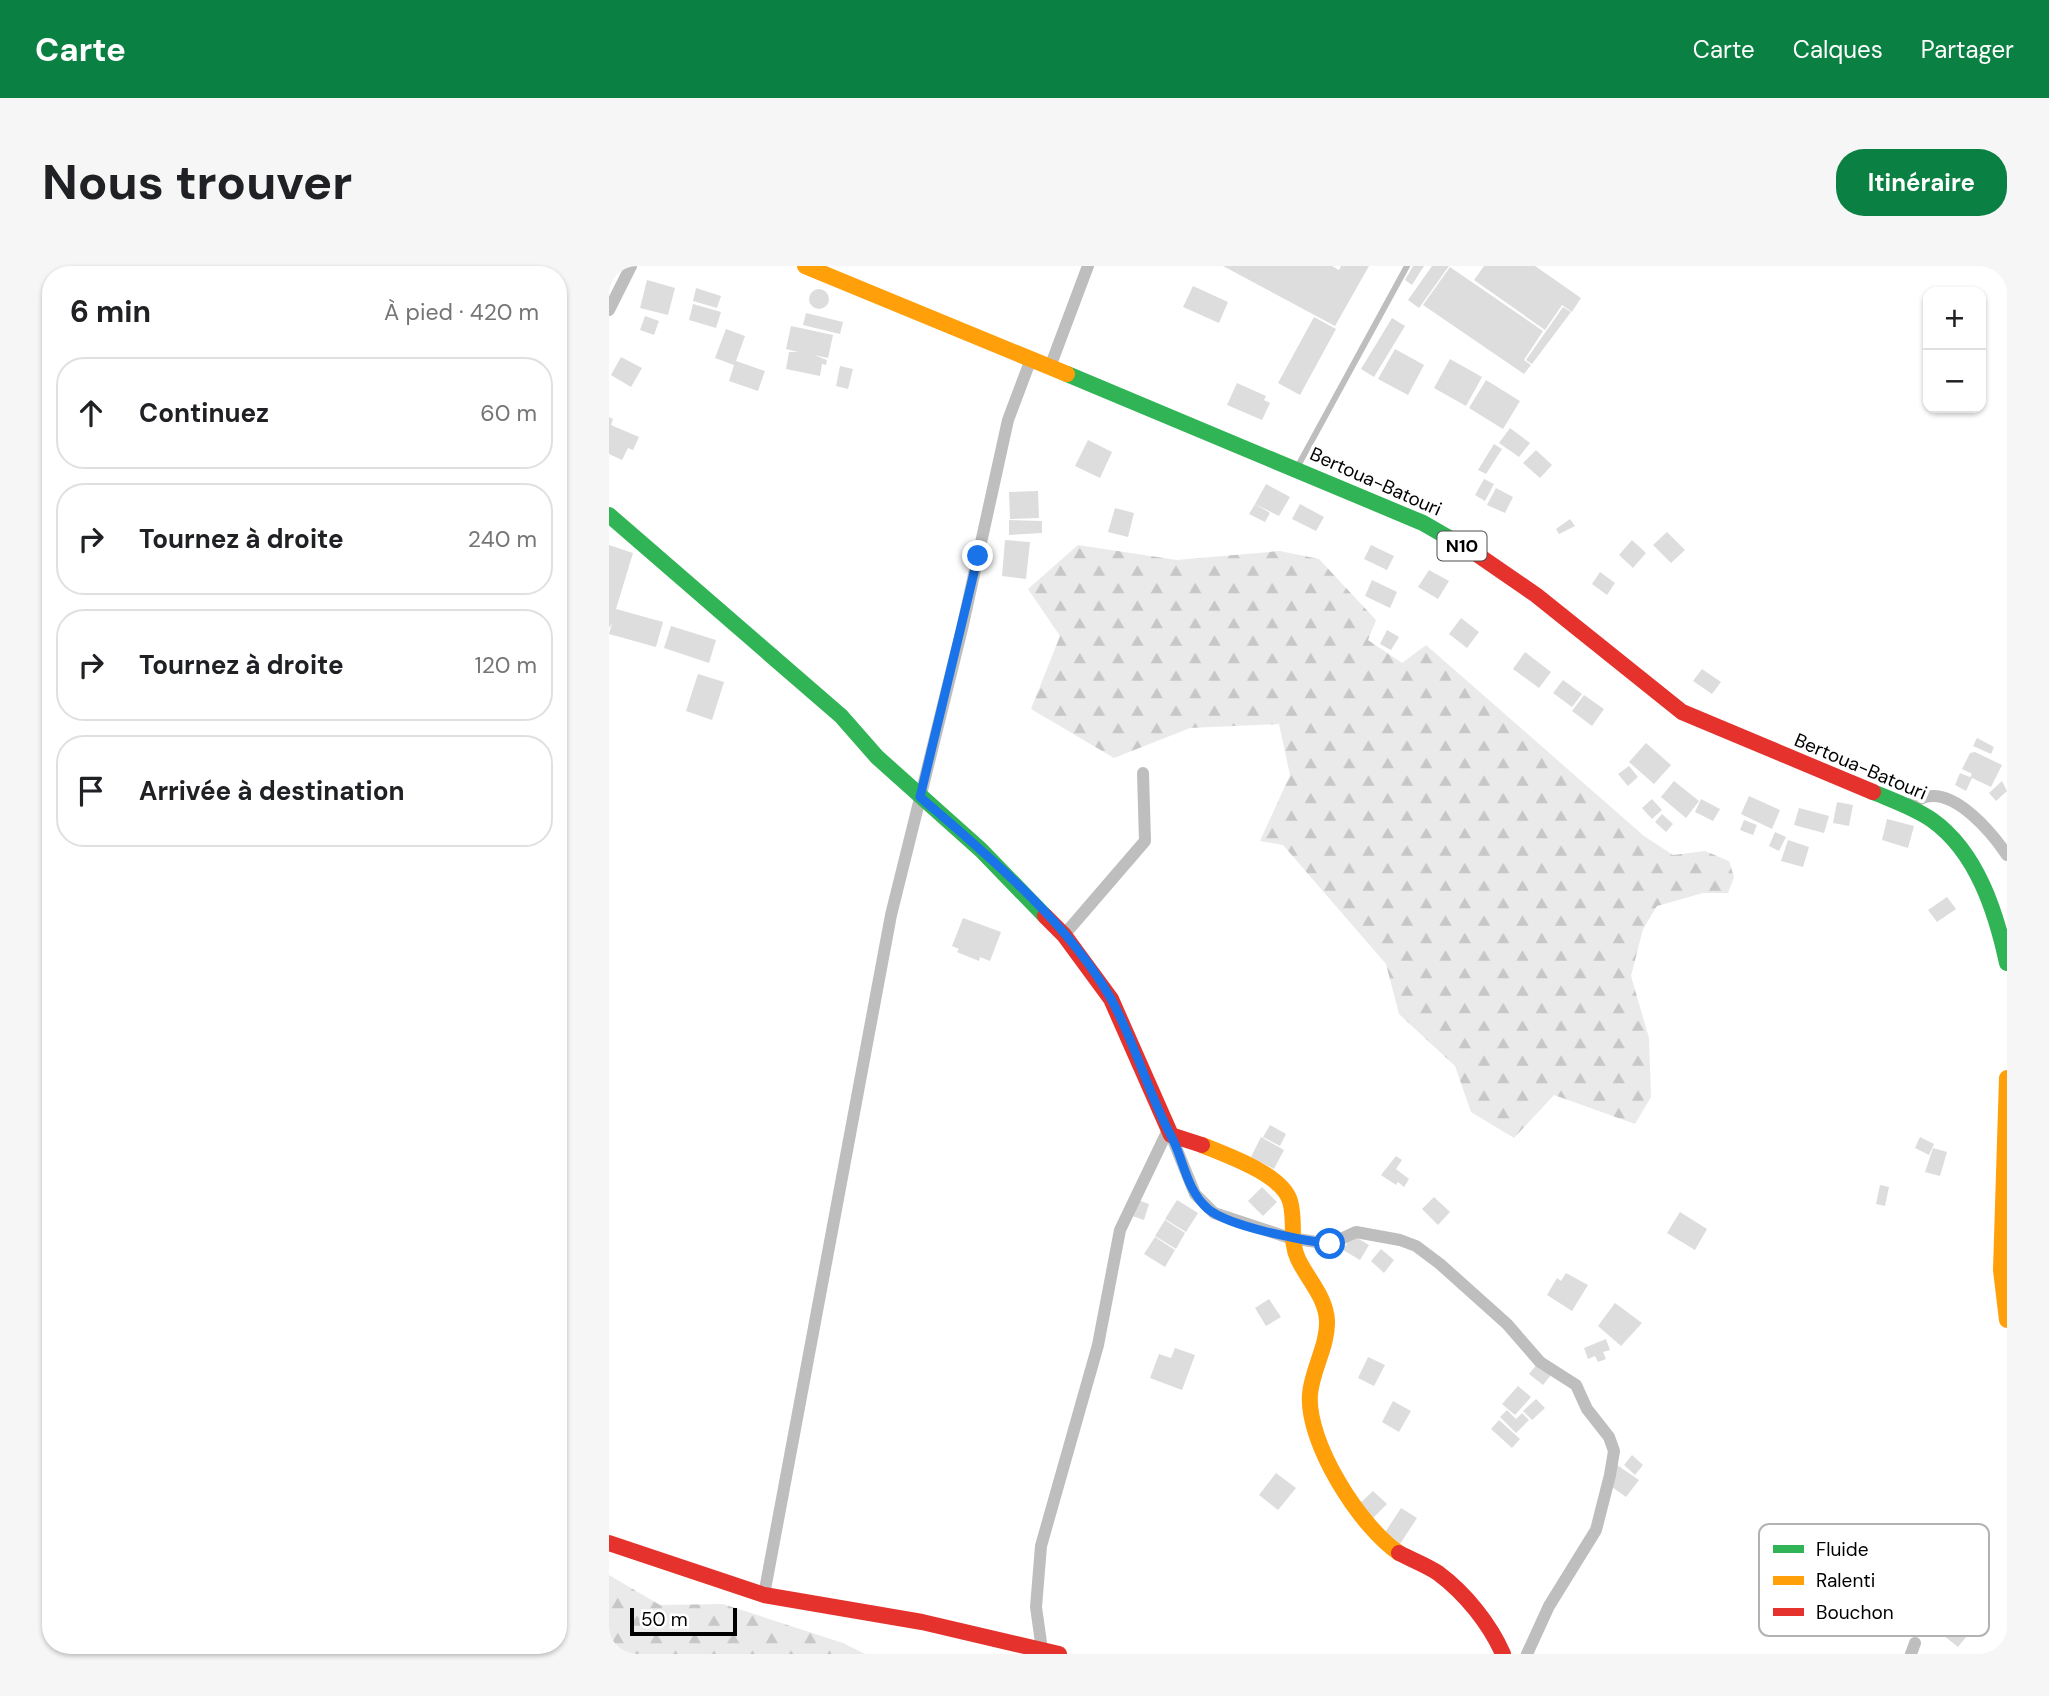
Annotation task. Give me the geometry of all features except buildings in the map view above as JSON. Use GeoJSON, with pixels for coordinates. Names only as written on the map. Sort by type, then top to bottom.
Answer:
{"type":"FeatureCollection","features":[{"type":"Feature","properties":{"kind":"main road","name":"Bertoua-Batouri"},"geometry":{"type":"LineString","coordinates":[[805,266],[1296,468],[1423,523],[1471,550],[1536,595],[1682,712],[1905,806],[1945,830],[1968,862],[1996,913],[2007,963]]}},
{"type":"Feature","properties":{"kind":"main road"},"geometry":{"type":"LineString","coordinates":[[609,515],[794,673],[920,797],[981,850],[1064,935],[1111,999],[1169,1132],[1220,1152],[1272,1180],[1286,1191],[1290,1199],[1290,1238],[1304,1272],[1324,1300],[1327,1325],[1308,1391],[1308,1416],[1322,1448],[1364,1518],[1383,1540],[1398,1553],[1437,1573],[1451,1585],[1499,1642],[1503,1654]]}},
{"type":"Feature","properties":{"kind":"main road"},"geometry":{"type":"LineString","coordinates":[[2007,1078],[2001,1269],[2007,1320]]}},
{"type":"Feature","properties":{"kind":"main road"},"geometry":{"type":"LineString","coordinates":[[609,1543],[764,1595],[922,1622],[1059,1654]]}},
{"type":"Feature","properties":{"kind":"street"},"geometry":{"type":"LineString","coordinates":[[609,310],[631,266]]}},
{"type":"Feature","properties":{"kind":"street"},"geometry":{"type":"LineString","coordinates":[[1050,367],[1088,266]]}},
{"type":"Feature","properties":{"kind":"street"},"geometry":{"type":"LineString","coordinates":[[764,1595],[827,1263],[871,1008],[1008,421],[1031,359]]}},
{"type":"Feature","properties":{"kind":"street"},"geometry":{"type":"LineString","coordinates":[[1064,935],[1145,841],[1143,773]]}},
{"type":"Feature","properties":{"kind":"street"},"geometry":{"type":"LineString","coordinates":[[1905,806],[1927,796],[1940,797],[1963,808],[1989,829],[2007,855]]}},
{"type":"Feature","properties":{"kind":"street"},"geometry":{"type":"LineString","coordinates":[[1169,1132],[1185,1175],[1206,1207],[1227,1218],[1290,1238],[1330,1244],[1356,1232],[1400,1240],[1416,1246],[1507,1324],[1540,1362],[1576,1385],[1587,1409],[1609,1437],[1614,1451],[1602,1515],[1549,1606],[1527,1654]]}},
{"type":"Feature","properties":{"kind":"street"},"geometry":{"type":"LineString","coordinates":[[1042,1650],[1036,1598],[1041,1546],[1098,1345],[1120,1230],[1169,1132]]}},
{"type":"Feature","properties":{"kind":"lane"},"geometry":{"type":"LineString","coordinates":[[1296,468],[1407,266]]}},
{"type":"Feature","properties":{"kind":"green space"},"geometry":{"type":"Polygon","coordinates":[[[1078,545],[1177,560],[1280,551],[1319,559],[1376,620],[1368,640],[1402,663],[1426,645],[1644,836],[1673,855],[1705,851],[1729,861],[1734,877],[1728,893],[1703,893],[1657,906],[1643,929],[1631,976],[1649,1038],[1651,1097],[1635,1124],[1554,1095],[1514,1138],[1471,1112],[1455,1066],[1399,1014],[1386,964],[1283,845],[1260,841],[1290,775],[1279,724],[1190,728],[1114,758],[1031,709],[1060,636],[1028,589],[1078,545]]]}},
{"type":"Feature","properties":{"kind":"green space"},"geometry":{"type":"Polygon","coordinates":[[[609,1575],[660,1605],[723,1604],[843,1643],[865,1654],[609,1654],[609,1575]]]}},
{"type":"Feature","properties":{"kind":"traffic: fast"},"geometry":{"type":"LineString","coordinates":[[1067,374],[1423,523],[1475,553]]}},
{"type":"Feature","properties":{"kind":"traffic: fast"},"geometry":{"type":"LineString","coordinates":[[609,515],[841,716],[877,757],[981,850],[1045,916]]}},
{"type":"Feature","properties":{"kind":"traffic: fast"},"geometry":{"type":"LineString","coordinates":[[1873,792],[1932,820],[1948,833],[1961,849],[1982,884],[1997,924],[2007,963]]}},
{"type":"Feature","properties":{"kind":"traffic: slow"},"geometry":{"type":"LineString","coordinates":[[805,266],[1067,374]]}},
{"type":"Feature","properties":{"kind":"traffic: slow"},"geometry":{"type":"LineString","coordinates":[[2007,1078],[2001,1270],[2007,1320]]}},
{"type":"Feature","properties":{"kind":"traffic: slow"},"geometry":{"type":"LineString","coordinates":[[1202,1145],[1265,1174],[1285,1191],[1290,1201],[1295,1252],[1326,1312],[1327,1330],[1310,1394],[1311,1414],[1317,1435],[1326,1459],[1353,1504],[1368,1524],[1399,1553]]}},
{"type":"Feature","properties":{"kind":"traffic: jam"},"geometry":{"type":"LineString","coordinates":[[1475,553],[1536,595],[1682,712],[1873,792]]}},
{"type":"Feature","properties":{"kind":"traffic: jam"},"geometry":{"type":"LineString","coordinates":[[1045,916],[1064,935],[1111,999],[1171,1135],[1202,1145]]}},
{"type":"Feature","properties":{"kind":"traffic: jam"},"geometry":{"type":"LineString","coordinates":[[609,1543],[764,1595],[922,1622],[1059,1654]]}},
{"type":"Feature","properties":{"kind":"traffic: jam"},"geometry":{"type":"LineString","coordinates":[[1399,1553],[1429,1567],[1458,1590],[1484,1620],[1503,1654]]}},
{"type":"Feature","properties":{"kind":"route"},"geometry":{"type":"LineString","coordinates":[[978,556],[920,797],[981,850],[1043,912],[1089,965],[1111,999],[1171,1135],[1185,1175],[1206,1207],[1227,1218],[1290,1238],[1330,1244]]}}]}
